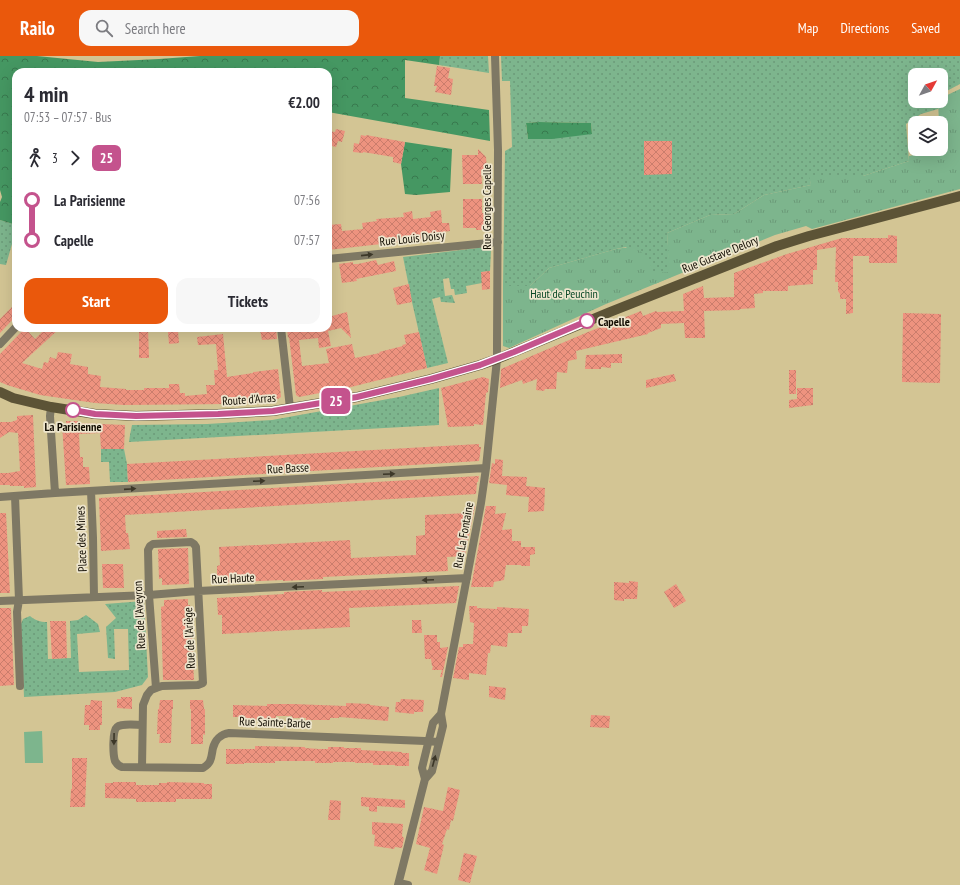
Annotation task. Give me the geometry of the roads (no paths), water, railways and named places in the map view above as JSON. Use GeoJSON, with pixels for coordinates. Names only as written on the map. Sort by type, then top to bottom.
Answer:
{"type":"FeatureCollection","features":[{"type":"Feature","properties":{"kind":"main road","name":"Rue Gustave Delory"},"geometry":{"type":"LineString","coordinates":[[497,359],[610,312],[777,246],[809,236],[960,196]]}},
{"type":"Feature","properties":{"kind":"main road","name":"Route d'Arras"},"geometry":{"type":"LineString","coordinates":[[0,392],[13,398],[51,407],[95,414],[136,416],[273,411],[357,397],[431,379],[497,359]]}},
{"type":"Feature","properties":{"kind":"street","name":"Rue Georges Capelle"},"geometry":{"type":"LineString","coordinates":[[495,56],[498,150],[497,359]]}},
{"type":"Feature","properties":{"kind":"street","name":"Rue Louis Doisy"},"geometry":{"type":"LineString","coordinates":[[332,259],[498,242]]}},
{"type":"Feature","properties":{"kind":"street"},"geometry":{"type":"LineString","coordinates":[[0,344],[12,331]]}},
{"type":"Feature","properties":{"kind":"street"},"geometry":{"type":"LineString","coordinates":[[281,332],[290,408]]}},
{"type":"Feature","properties":{"kind":"street","name":"Rue La Fontaine"},"geometry":{"type":"LineString","coordinates":[[398,884],[425,779],[432,771],[443,726],[441,714],[481,503],[497,359]]}},
{"type":"Feature","properties":{"kind":"street"},"geometry":{"type":"LineString","coordinates":[[51,407],[50,416],[54,493]]}},
{"type":"Feature","properties":{"kind":"street","name":"Rue Basse"},"geometry":{"type":"LineString","coordinates":[[91,491],[486,468]]}},
{"type":"Feature","properties":{"kind":"street","name":"Place des Mines"},"geometry":{"type":"LineString","coordinates":[[15,496],[91,491],[94,597]]}},
{"type":"Feature","properties":{"kind":"street"},"geometry":{"type":"LineString","coordinates":[[0,497],[15,496],[19,600],[17,612],[20,686]]}},
{"type":"Feature","properties":{"kind":"street","name":"Rue de l'Ariège"},"geometry":{"type":"LineString","coordinates":[[153,544],[191,542],[196,547],[203,664],[203,683],[198,685],[162,686],[156,688]]}},
{"type":"Feature","properties":{"kind":"street","name":"Rue de l'Aveyron"},"geometry":{"type":"LineString","coordinates":[[153,544],[148,550],[156,688]]}},
{"type":"Feature","properties":{"kind":"street","name":"Rue Haute"},"geometry":{"type":"LineString","coordinates":[[0,601],[150,595],[198,591],[467,578]]}},
{"type":"Feature","properties":{"kind":"street"},"geometry":{"type":"LineString","coordinates":[[142,767],[143,705],[146,695],[151,690],[156,688]]}},
{"type":"Feature","properties":{"kind":"street","name":"Rue La Fontaine"},"geometry":{"type":"LineString","coordinates":[[425,779],[422,768],[433,723],[441,714]]}},
{"type":"Feature","properties":{"kind":"street","name":"Rue Sainte-Barbe"},"geometry":{"type":"LineString","coordinates":[[142,725],[122,725],[115,729],[114,758],[118,766],[203,768],[211,761],[213,746],[216,741],[220,736],[229,732],[439,742]]}},
{"type":"Feature","properties":{"kind":"street"},"geometry":{"type":"LineString","coordinates":[[398,884],[408,885]]}},
{"type":"Feature","properties":{"kind":"place","name":"Capelle"},"geometry":{"type":"Point","coordinates":[587,321]}},
{"type":"Feature","properties":{"kind":"place","name":"La Parisienne"},"geometry":{"type":"Point","coordinates":[73,410]}},
{"type":"Feature","properties":{"kind":"park label","name":"Haut de Peuchin"},"geometry":{"type":"Point","coordinates":[564,293]}}]}
